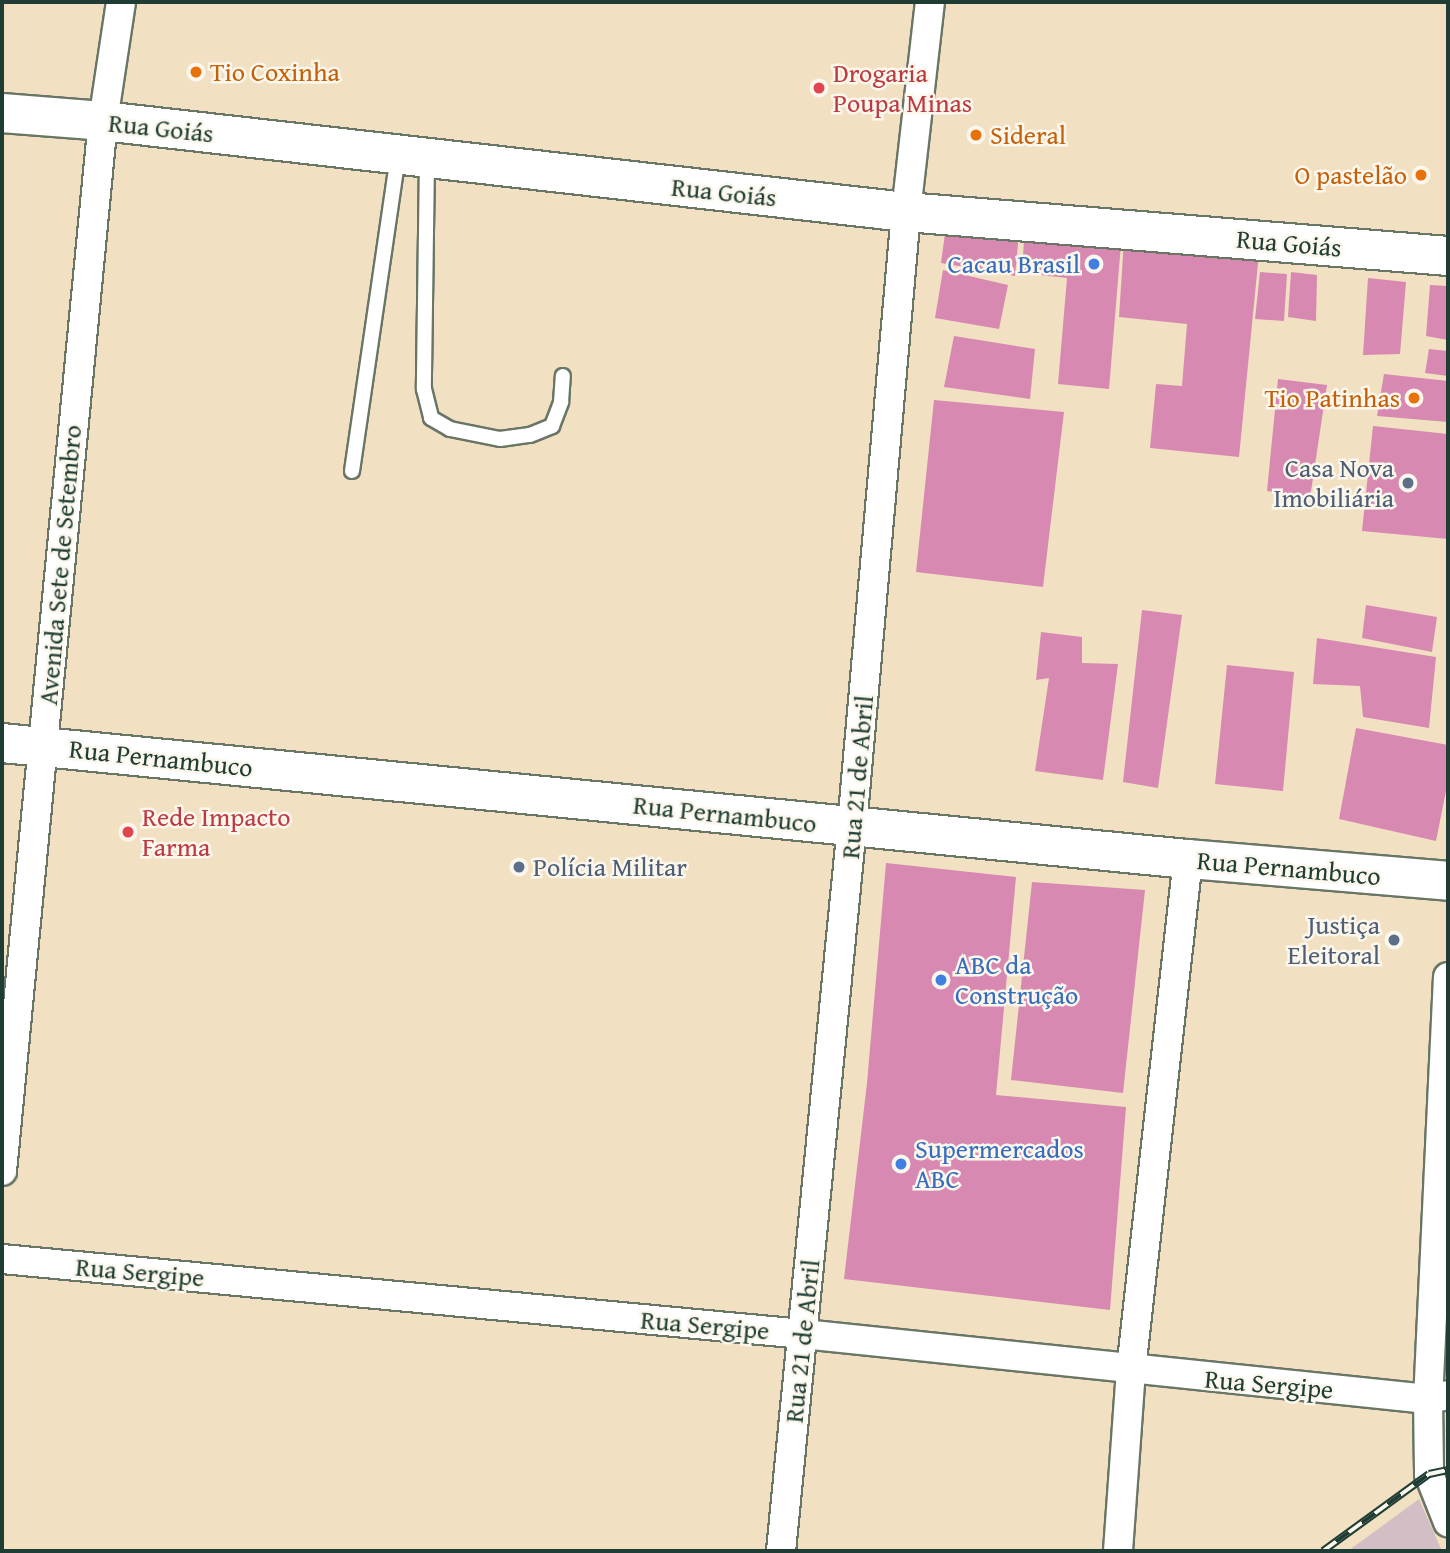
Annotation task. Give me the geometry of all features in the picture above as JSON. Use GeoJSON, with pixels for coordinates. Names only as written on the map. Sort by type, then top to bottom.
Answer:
{"type":"FeatureCollection","features":[{"type":"Feature","properties":{"kind":"main road","name":"Rua Goiás"},"geometry":{"type":"LineString","coordinates":[[2,113],[103,121],[906,212],[1448,256]]}},
{"type":"Feature","properties":{"kind":"main road","name":"Rua Pernambuco"},"geometry":{"type":"LineString","coordinates":[[2,743],[852,827],[1448,881]]}},
{"type":"Feature","properties":{"kind":"street","name":"Avenida Sete de Setembro"},"geometry":{"type":"LineString","coordinates":[[2,1171],[103,121],[121,2]]}},
{"type":"Feature","properties":{"kind":"street","name":"Rua 21 de Abril"},"geometry":{"type":"LineString","coordinates":[[781,1551],[852,827],[906,212],[930,2]]}},
{"type":"Feature","properties":{"kind":"street"},"geometry":{"type":"LineString","coordinates":[[1118,1551],[1131,1370],[1188,859]]}},
{"type":"Feature","properties":{"kind":"street"},"geometry":{"type":"LineString","coordinates":[[1448,977],[1438,1397],[1429,1474],[1448,1522]]}},
{"type":"Feature","properties":{"kind":"street","name":"Rua Sergipe"},"geometry":{"type":"LineString","coordinates":[[2,1259],[803,1334],[1131,1370],[1438,1397]]}},
{"type":"Feature","properties":{"kind":"lane"},"geometry":{"type":"LineString","coordinates":[[413,157],[424,389],[431,418],[450,429],[500,439],[530,435],[552,426],[561,402],[563,376]]}},
{"type":"Feature","properties":{"kind":"lane"},"geometry":{"type":"LineString","coordinates":[[352,471],[393,209],[413,157]]}},
{"type":"Feature","properties":{"kind":"shaded area"},"geometry":{"type":"Polygon","coordinates":[[[1419,1499],[1442,1551],[1348,1551],[1419,1499]]]}},
{"type":"Feature","properties":{"kind":"building"},"geometry":{"type":"Polygon","coordinates":[[[1025,223],[1121,244],[1109,389],[1058,384],[1067,278],[1022,273],[1025,223]]]}},
{"type":"Feature","properties":{"kind":"building"},"geometry":{"type":"Polygon","coordinates":[[[946,226],[1019,233],[1015,276],[941,263],[946,226]]]}},
{"type":"Feature","properties":{"kind":"building"},"geometry":{"type":"Polygon","coordinates":[[[1124,240],[1259,253],[1239,457],[1150,448],[1156,384],[1182,386],[1187,324],[1119,317],[1124,240]]]}},
{"type":"Feature","properties":{"kind":"building"},"geometry":{"type":"Polygon","coordinates":[[[943,270],[1008,285],[999,329],[935,318],[943,270]]]}},
{"type":"Feature","properties":{"kind":"building"},"geometry":{"type":"Polygon","coordinates":[[[1260,272],[1287,274],[1284,321],[1255,319],[1260,272]]]}},
{"type":"Feature","properties":{"kind":"building"},"geometry":{"type":"Polygon","coordinates":[[[1291,272],[1317,275],[1316,321],[1288,317],[1291,272]]]}},
{"type":"Feature","properties":{"kind":"building"},"geometry":{"type":"Polygon","coordinates":[[[1368,278],[1406,282],[1400,354],[1363,355],[1368,278]]]}},
{"type":"Feature","properties":{"kind":"building"},"geometry":{"type":"Polygon","coordinates":[[[1430,285],[1448,286],[1448,340],[1426,336],[1430,285]]]}},
{"type":"Feature","properties":{"kind":"building"},"geometry":{"type":"Polygon","coordinates":[[[954,336],[1035,349],[1030,399],[944,387],[954,336]]]}},
{"type":"Feature","properties":{"kind":"building"},"geometry":{"type":"Polygon","coordinates":[[[1429,349],[1448,351],[1448,376],[1425,373],[1429,349]]]}},
{"type":"Feature","properties":{"kind":"building","name":"Tio Patinhas"},"geometry":{"type":"Polygon","coordinates":[[[1384,374],[1448,381],[1448,422],[1377,416],[1384,374]]]}},
{"type":"Feature","properties":{"kind":"building"},"geometry":{"type":"Polygon","coordinates":[[[1278,379],[1327,385],[1310,498],[1267,491],[1278,379]]]}},
{"type":"Feature","properties":{"kind":"building"},"geometry":{"type":"Polygon","coordinates":[[[934,400],[1064,412],[1043,587],[916,572],[934,400]]]}},
{"type":"Feature","properties":{"kind":"building","name":"Casa Nova Imobiliária"},"geometry":{"type":"Polygon","coordinates":[[[1373,426],[1448,434],[1448,539],[1362,531],[1373,426]]]}},
{"type":"Feature","properties":{"kind":"building"},"geometry":{"type":"Polygon","coordinates":[[[1366,605],[1437,617],[1432,652],[1362,638],[1366,605]]]}},
{"type":"Feature","properties":{"kind":"building"},"geometry":{"type":"Polygon","coordinates":[[[1142,610],[1182,615],[1158,788],[1123,782],[1142,610]]]}},
{"type":"Feature","properties":{"kind":"building"},"geometry":{"type":"Polygon","coordinates":[[[1041,632],[1082,637],[1082,663],[1118,664],[1103,780],[1035,771],[1049,678],[1036,680],[1041,632]]]}},
{"type":"Feature","properties":{"kind":"building"},"geometry":{"type":"Polygon","coordinates":[[[1317,638],[1436,657],[1429,728],[1363,717],[1360,686],[1313,684],[1317,638]]]}},
{"type":"Feature","properties":{"kind":"building"},"geometry":{"type":"Polygon","coordinates":[[[1227,665],[1294,672],[1283,791],[1215,784],[1227,665]]]}},
{"type":"Feature","properties":{"kind":"building"},"geometry":{"type":"Polygon","coordinates":[[[1356,728],[1448,745],[1448,781],[1436,841],[1339,819],[1356,728]]]}},
{"type":"Feature","properties":{"kind":"building"},"geometry":{"type":"Polygon","coordinates":[[[886,863],[1016,877],[996,1095],[1126,1107],[1110,1310],[844,1279],[867,1083],[886,863]]]}},
{"type":"Feature","properties":{"kind":"building"},"geometry":{"type":"Polygon","coordinates":[[[1032,882],[1145,890],[1123,1093],[1011,1080],[1032,882]]]}},
{"type":"Feature","properties":{"kind":"railway"},"geometry":{"type":"LineString","coordinates":[[1323,1551],[1429,1474],[1448,1470]]}},
{"type":"Feature","properties":{"kind":"place","name":"Tio Coxinha"},"geometry":{"type":"Point","coordinates":[196,72]}},
{"type":"Feature","properties":{"kind":"place","name":"Drogaria Poupa Minas"},"geometry":{"type":"Point","coordinates":[819,88]}},
{"type":"Feature","properties":{"kind":"place","name":"Sideral"},"geometry":{"type":"Point","coordinates":[976,135]}},
{"type":"Feature","properties":{"kind":"place","name":"O pastelão"},"geometry":{"type":"Point","coordinates":[1421,175]}},
{"type":"Feature","properties":{"kind":"place","name":"Cacau Brasil"},"geometry":{"type":"Point","coordinates":[1094,264]}},
{"type":"Feature","properties":{"kind":"place","name":"Tio Patinhas"},"geometry":{"type":"Point","coordinates":[1414,398]}},
{"type":"Feature","properties":{"kind":"place","name":"Casa Nova Imobiliária"},"geometry":{"type":"Point","coordinates":[1408,483]}},
{"type":"Feature","properties":{"kind":"place","name":"Rede Impacto Farma"},"geometry":{"type":"Point","coordinates":[128,832]}},
{"type":"Feature","properties":{"kind":"place","name":"Polícia Militar"},"geometry":{"type":"Point","coordinates":[519,867]}},
{"type":"Feature","properties":{"kind":"place","name":"Justiça Eleitoral"},"geometry":{"type":"Point","coordinates":[1394,940]}},
{"type":"Feature","properties":{"kind":"place","name":"ABC da Construção"},"geometry":{"type":"Point","coordinates":[941,980]}},
{"type":"Feature","properties":{"kind":"place","name":"Supermercados ABC"},"geometry":{"type":"Point","coordinates":[901,1164]}}]}
